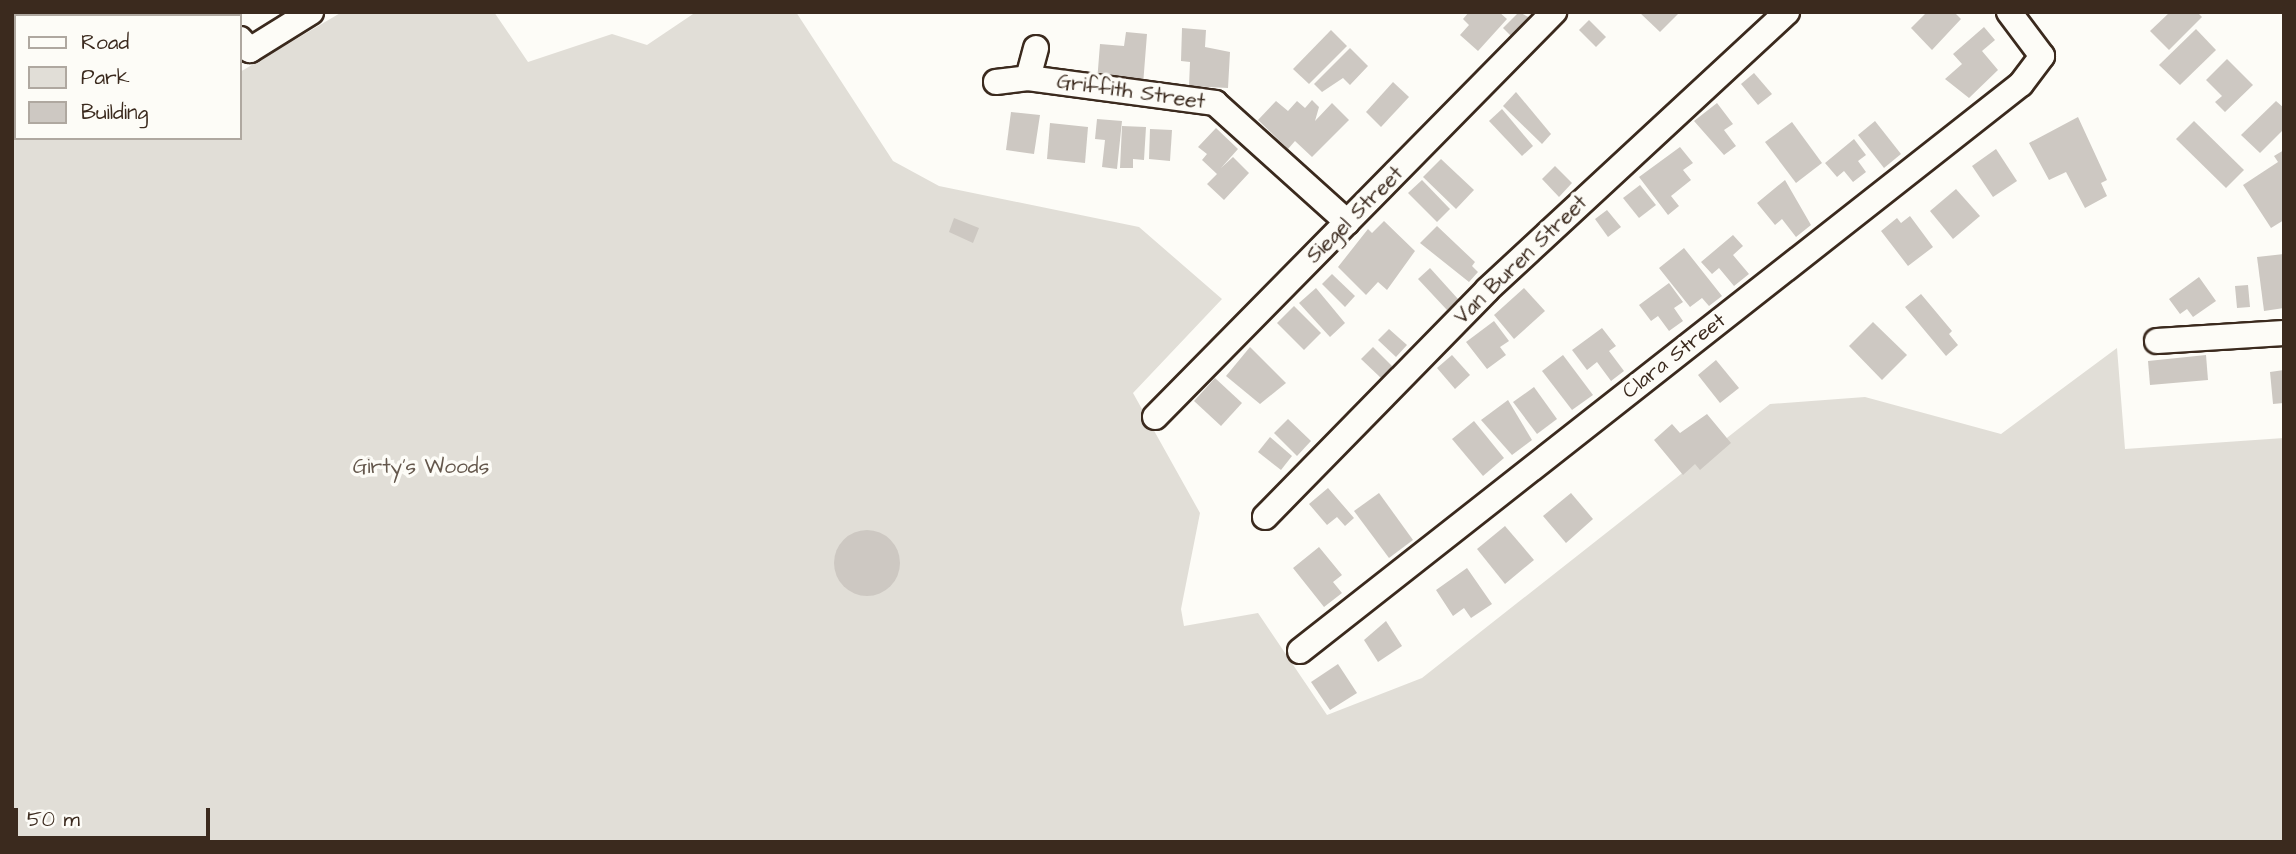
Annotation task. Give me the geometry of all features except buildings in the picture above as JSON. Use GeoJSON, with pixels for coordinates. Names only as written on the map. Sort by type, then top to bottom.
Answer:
{"type":"FeatureCollection","features":[{"type":"Feature","properties":{"kind":"street"},"geometry":{"type":"LineString","coordinates":[[245,44],[311,12]]}},
{"type":"Feature","properties":{"kind":"street","name":"Siegel Street"},"geometry":{"type":"LineString","coordinates":[[1155,417],[1554,12]]}},
{"type":"Feature","properties":{"kind":"street","name":"Van Buren Street"},"geometry":{"type":"LineString","coordinates":[[1265,517],[1487,289],[1787,12]]}},
{"type":"Feature","properties":{"kind":"street","name":"Clara Street"},"geometry":{"type":"LineString","coordinates":[[1300,651],[2021,84],[2042,56],[2009,12]]}},
{"type":"Feature","properties":{"kind":"street"},"geometry":{"type":"LineString","coordinates":[[1028,78],[1036,48]]}},
{"type":"Feature","properties":{"kind":"street","name":"Griffith Street"},"geometry":{"type":"LineString","coordinates":[[996,82],[1028,78],[1215,103],[1347,222]]}},
{"type":"Feature","properties":{"kind":"street"},"geometry":{"type":"LineString","coordinates":[[2157,341],[2284,333]]}},
{"type":"Feature","properties":{"kind":"green space","name":"Girty's Woods"},"geometry":{"type":"Polygon","coordinates":[[[12,12],[20,14],[14,14],[14,140],[242,140],[242,71],[342,12],[494,12],[528,62],[612,34],[647,45],[696,12],[796,12],[893,161],[939,186],[1139,227],[1222,299],[1133,393],[1200,513],[1181,609],[1184,626],[1258,613],[1327,715],[1422,678],[1770,404],[1865,397],[2001,434],[2117,348],[2125,449],[2284,438],[2284,842],[12,842],[12,12]]]}}]}
